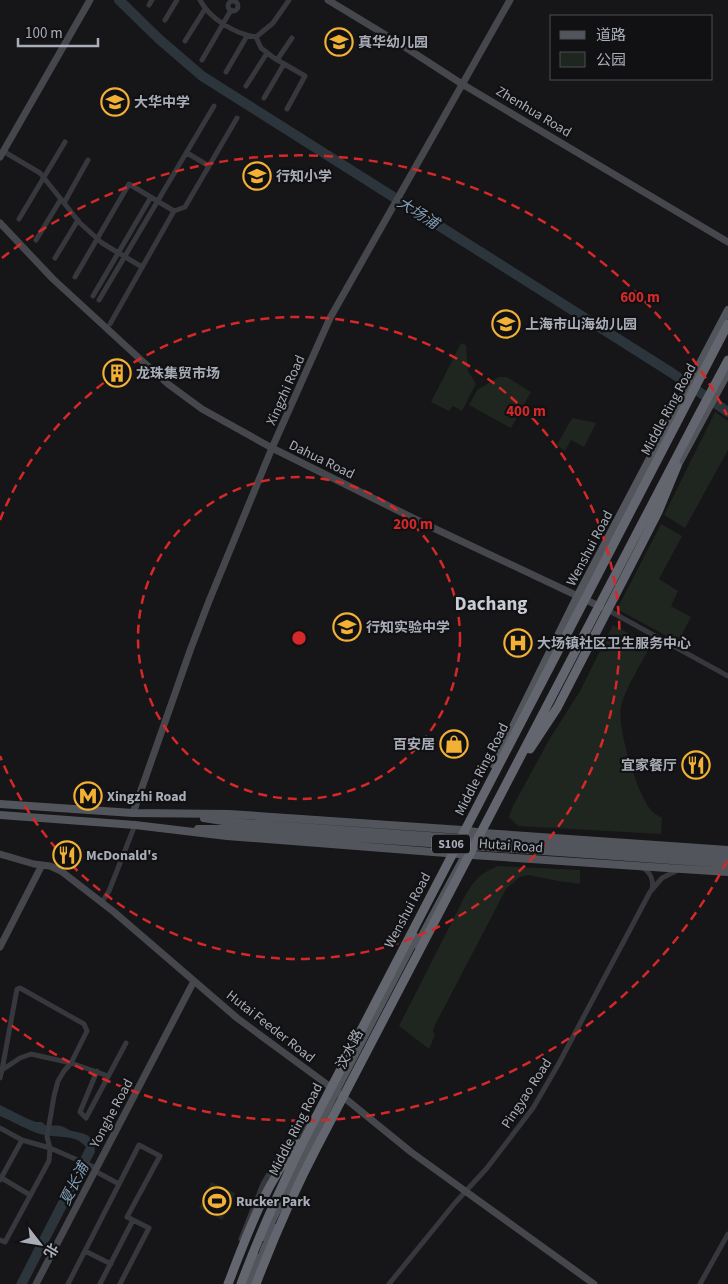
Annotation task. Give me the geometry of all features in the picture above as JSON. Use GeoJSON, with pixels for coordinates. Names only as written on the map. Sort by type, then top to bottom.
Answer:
{"type":"FeatureCollection","features":[{"type":"Feature","properties":{"kind":"highway","name":"Middle Ring Road"},"geometry":{"type":"LineString","coordinates":[[239,1284],[304,1140],[728,324]]}},
{"type":"Feature","properties":{"kind":"highway","name":"Middle Ring Road"},"geometry":{"type":"LineString","coordinates":[[258,1284],[283,1218],[317,1146],[728,360]]}},
{"type":"Feature","properties":{"kind":"highway"},"geometry":{"type":"LineString","coordinates":[[520,764],[557,708],[658,512],[704,404]]}},
{"type":"Feature","properties":{"kind":"highway"},"geometry":{"type":"LineString","coordinates":[[227,1284],[271,1184],[286,1159],[302,1139]]}},
{"type":"Feature","properties":{"kind":"main road","name":"Wenshui Road"},"geometry":{"type":"LineString","coordinates":[[239,1284],[267,1211],[290,1162],[451,852],[578,595],[728,310]]}},
{"type":"Feature","properties":{"kind":"main road"},"geometry":{"type":"LineString","coordinates":[[483,834],[601,607],[728,372]]}},
{"type":"Feature","properties":{"kind":"main road","name":"Hutai Road"},"geometry":{"type":"LineString","coordinates":[[0,804],[133,813],[229,814],[462,830],[483,834],[728,850]]}},
{"type":"Feature","properties":{"kind":"main road","name":"Hutai Road"},"geometry":{"type":"LineString","coordinates":[[175,813],[228,822],[728,857]]}},
{"type":"Feature","properties":{"kind":"main road","name":"Hutai Road"},"geometry":{"type":"LineString","coordinates":[[0,815],[135,825],[227,836],[728,872]]}},
{"type":"Feature","properties":{"kind":"main road","name":"Hutai Road"},"geometry":{"type":"LineString","coordinates":[[173,829],[228,828],[728,864]]}},
{"type":"Feature","properties":{"kind":"main road","name":"汶水路"},"geometry":{"type":"LineString","coordinates":[[252,1284],[265,1247],[340,1095],[383,1001],[425,920],[465,854],[483,834]]}},
{"type":"Feature","properties":{"kind":"main road"},"geometry":{"type":"LineString","coordinates":[[258,1284],[340,1095],[465,854]]}},
{"type":"Feature","properties":{"kind":"main road"},"geometry":{"type":"LineString","coordinates":[[406,938],[425,920]]}},
{"type":"Feature","properties":{"kind":"main road"},"geometry":{"type":"LineString","coordinates":[[383,1001],[385,978]]}},
{"type":"Feature","properties":{"kind":"main road","name":"汶水路"},"geometry":{"type":"LineString","coordinates":[[246,1284],[261,1242],[289,1185],[340,1095]]}},
{"type":"Feature","properties":{"kind":"main road"},"geometry":{"type":"LineString","coordinates":[[289,1185],[290,1162]]}},
{"type":"Feature","properties":{"kind":"street"},"geometry":{"type":"LineString","coordinates":[[90,0],[2,154],[40,173],[78,220],[102,243],[142,268]]}},
{"type":"Feature","properties":{"kind":"street"},"geometry":{"type":"LineString","coordinates":[[165,20],[177,0]]}},
{"type":"Feature","properties":{"kind":"street"},"geometry":{"type":"LineString","coordinates":[[200,0],[205,9],[224,23],[247,36],[256,37],[273,23],[289,0]]}},
{"type":"Feature","properties":{"kind":"street","name":"Zhenhua Road"},"geometry":{"type":"LineString","coordinates":[[328,0],[462,84],[728,242]]}},
{"type":"Feature","properties":{"kind":"street","name":"Xingzhi Road"},"geometry":{"type":"LineString","coordinates":[[133,813],[194,640],[272,448],[330,318],[510,0]]}},
{"type":"Feature","properties":{"kind":"street"},"geometry":{"type":"LineString","coordinates":[[202,60],[231,10],[229,3],[236,1]]}},
{"type":"Feature","properties":{"kind":"street"},"geometry":{"type":"LineString","coordinates":[[185,41],[205,9]]}},
{"type":"Feature","properties":{"kind":"street"},"geometry":{"type":"LineString","coordinates":[[226,72],[247,36]]}},
{"type":"Feature","properties":{"kind":"street"},"geometry":{"type":"LineString","coordinates":[[256,37],[261,48],[267,53],[305,76],[287,109]]}},
{"type":"Feature","properties":{"kind":"street"},"geometry":{"type":"LineString","coordinates":[[277,60],[292,38]]}},
{"type":"Feature","properties":{"kind":"street"},"geometry":{"type":"LineString","coordinates":[[246,86],[267,53]]}},
{"type":"Feature","properties":{"kind":"street"},"geometry":{"type":"LineString","coordinates":[[264,98],[284,64]]}},
{"type":"Feature","properties":{"kind":"street"},"geometry":{"type":"LineString","coordinates":[[99,300],[214,106]]}},
{"type":"Feature","properties":{"kind":"street"},"geometry":{"type":"LineString","coordinates":[[110,324],[174,211],[185,207],[237,118]]}},
{"type":"Feature","properties":{"kind":"street"},"geometry":{"type":"LineString","coordinates":[[19,219],[65,142]]}},
{"type":"Feature","properties":{"kind":"street"},"geometry":{"type":"LineString","coordinates":[[186,153],[209,166]]}},
{"type":"Feature","properties":{"kind":"street"},"geometry":{"type":"LineString","coordinates":[[36,240],[88,160]]}},
{"type":"Feature","properties":{"kind":"street"},"geometry":{"type":"LineString","coordinates":[[74,278],[128,184],[174,211]]}},
{"type":"Feature","properties":{"kind":"street"},"geometry":{"type":"LineString","coordinates":[[93,296],[151,197]]}},
{"type":"Feature","properties":{"kind":"street"},"geometry":{"type":"LineString","coordinates":[[55,258],[78,220]]}},
{"type":"Feature","properties":{"kind":"street","name":"Dahua Road"},"geometry":{"type":"LineString","coordinates":[[0,223],[53,279],[133,353],[168,384],[202,408],[272,448],[425,524],[601,607]]}},
{"type":"Feature","properties":{"kind":"street"},"geometry":{"type":"LineString","coordinates":[[601,607],[728,676]]}},
{"type":"Feature","properties":{"kind":"street"},"geometry":{"type":"LineString","coordinates":[[102,902],[108,892],[135,825]]}},
{"type":"Feature","properties":{"kind":"street","name":"Hutai Feeder Road"},"geometry":{"type":"LineString","coordinates":[[0,854],[50,866],[61,871],[102,902],[237,1018],[329,1086],[411,1152],[594,1284]]}},
{"type":"Feature","properties":{"kind":"street"},"geometry":{"type":"LineString","coordinates":[[0,947],[42,865]]}},
{"type":"Feature","properties":{"kind":"street"},"geometry":{"type":"LineString","coordinates":[[640,866],[652,878],[650,892]]}},
{"type":"Feature","properties":{"kind":"street","name":"Pingyao Road"},"geometry":{"type":"LineString","coordinates":[[389,1284],[455,1203],[487,1168],[530,1112],[558,1065],[650,892],[664,876],[681,869]]}},
{"type":"Feature","properties":{"kind":"street","name":"Yonghe Road"},"geometry":{"type":"LineString","coordinates":[[36,1284],[93,1168],[194,981]]}},
{"type":"Feature","properties":{"kind":"street"},"geometry":{"type":"LineString","coordinates":[[0,1078],[17,989],[20,988],[84,1024],[87,1031],[71,1063],[58,1081],[54,1096],[48,1137],[50,1148],[49,1161],[5,1242],[0,1240]]}},
{"type":"Feature","properties":{"kind":"street"},"geometry":{"type":"LineString","coordinates":[[97,1071],[80,1112],[86,1118],[126,1042]]}},
{"type":"Feature","properties":{"kind":"street"},"geometry":{"type":"LineString","coordinates":[[2,1070],[20,1058],[31,1054],[71,1063],[108,1076]]}},
{"type":"Feature","properties":{"kind":"street"},"geometry":{"type":"LineString","coordinates":[[227,1284],[246,1225],[263,1184],[282,1151],[309,1125]]}},
{"type":"Feature","properties":{"kind":"street"},"geometry":{"type":"LineString","coordinates":[[0,1128],[22,1140],[78,1159],[119,1184]]}},
{"type":"Feature","properties":{"kind":"street"},"geometry":{"type":"LineString","coordinates":[[22,1140],[0,1178],[30,1195]]}},
{"type":"Feature","properties":{"kind":"street"},"geometry":{"type":"LineString","coordinates":[[68,1284],[139,1145],[160,1156],[127,1217],[149,1228],[120,1284]]}},
{"type":"Feature","properties":{"kind":"street"},"geometry":{"type":"LineString","coordinates":[[100,1284],[133,1220]]}},
{"type":"Feature","properties":{"kind":"street"},"geometry":{"type":"LineString","coordinates":[[700,1284],[728,1234]]}},
{"type":"Feature","properties":{"kind":"street"},"geometry":{"type":"LineString","coordinates":[[85,1251],[111,1264]]}},
{"type":"Feature","properties":{"kind":"green space"},"geometry":{"type":"Polygon","coordinates":[[[461,343],[466,345],[468,371],[476,384],[462,411],[453,406],[449,411],[431,402],[461,343]]]}},
{"type":"Feature","properties":{"kind":"green space"},"geometry":{"type":"Polygon","coordinates":[[[499,377],[507,377],[531,392],[511,428],[469,405],[477,390],[499,377]]]}},
{"type":"Feature","properties":{"kind":"green space"},"geometry":{"type":"Polygon","coordinates":[[[715,412],[728,421],[728,450],[685,528],[664,515],[715,412]]]}},
{"type":"Feature","properties":{"kind":"green space"},"geometry":{"type":"Polygon","coordinates":[[[572,418],[596,423],[584,447],[571,440],[565,451],[557,445],[572,418]]]}},
{"type":"Feature","properties":{"kind":"green space"},"geometry":{"type":"Polygon","coordinates":[[[661,524],[682,536],[659,579],[678,591],[671,606],[691,617],[683,632],[685,646],[617,609],[661,524]]]}},
{"type":"Feature","properties":{"kind":"green space"},"geometry":{"type":"Polygon","coordinates":[[[613,625],[651,645],[626,692],[621,707],[621,717],[625,744],[634,774],[650,809],[662,818],[661,834],[518,826],[509,817],[513,806],[549,740],[580,691],[613,625]]]}},
{"type":"Feature","properties":{"kind":"green space"},"geometry":{"type":"Polygon","coordinates":[[[498,866],[580,870],[580,884],[529,875],[520,877],[506,889],[434,1027],[433,1032],[435,1035],[429,1049],[399,1026],[466,894],[479,877],[498,866]]]}},
{"type":"Feature","properties":{"kind":"green space","name":"Rucker Park"},"geometry":{"type":"Polygon","coordinates":[[[211,1182],[235,1193],[222,1220],[199,1208],[211,1182]]]}},
{"type":"Feature","properties":{"kind":"water","name":"夏长浦"},"geometry":{"type":"Polygon","coordinates":[[[0,1105],[36,1122],[42,1122],[45,1125],[61,1126],[71,1131],[85,1134],[91,1138],[95,1152],[27,1284],[16,1284],[86,1147],[72,1138],[39,1134],[0,1116],[0,1105]]]}},
{"type":"Feature","properties":{"kind":"waterway","name":"大场浦"},"geometry":{"type":"LineString","coordinates":[[119,0],[159,39],[202,76],[672,373],[728,412]]}},
{"type":"Feature","properties":{"kind":"place","name":"真华幼儿园"},"geometry":{"type":"Point","coordinates":[339,42]}},
{"type":"Feature","properties":{"kind":"place","name":"大华中学"},"geometry":{"type":"Point","coordinates":[115,102]}},
{"type":"Feature","properties":{"kind":"place","name":"行知小学"},"geometry":{"type":"Point","coordinates":[257,176]}},
{"type":"Feature","properties":{"kind":"place","name":"上海市山海幼儿园"},"geometry":{"type":"Point","coordinates":[506,324]}},
{"type":"Feature","properties":{"kind":"place","name":"龙珠集贸市场"},"geometry":{"type":"Point","coordinates":[117,373]}},
{"type":"Feature","properties":{"kind":"place","name":"行知实验中学"},"geometry":{"type":"Point","coordinates":[347,627]}},
{"type":"Feature","properties":{"kind":"place","name":"大场镇社区卫生服务中心"},"geometry":{"type":"Point","coordinates":[518,643]}},
{"type":"Feature","properties":{"kind":"place","name":"百安居"},"geometry":{"type":"Point","coordinates":[454,744]}},
{"type":"Feature","properties":{"kind":"place","name":"宜家餐厅"},"geometry":{"type":"Point","coordinates":[696,765]}},
{"type":"Feature","properties":{"kind":"place","name":"Xingzhi Road"},"geometry":{"type":"Point","coordinates":[88,796]}},
{"type":"Feature","properties":{"kind":"place","name":"McDonald's"},"geometry":{"type":"Point","coordinates":[67,855]}},
{"type":"Feature","properties":{"kind":"place","name":"Rucker Park"},"geometry":{"type":"Point","coordinates":[217,1201]}},
{"type":"Feature","properties":{"kind":"district","name":"Dachang"},"geometry":{"type":"Point","coordinates":[491,603]}}]}
